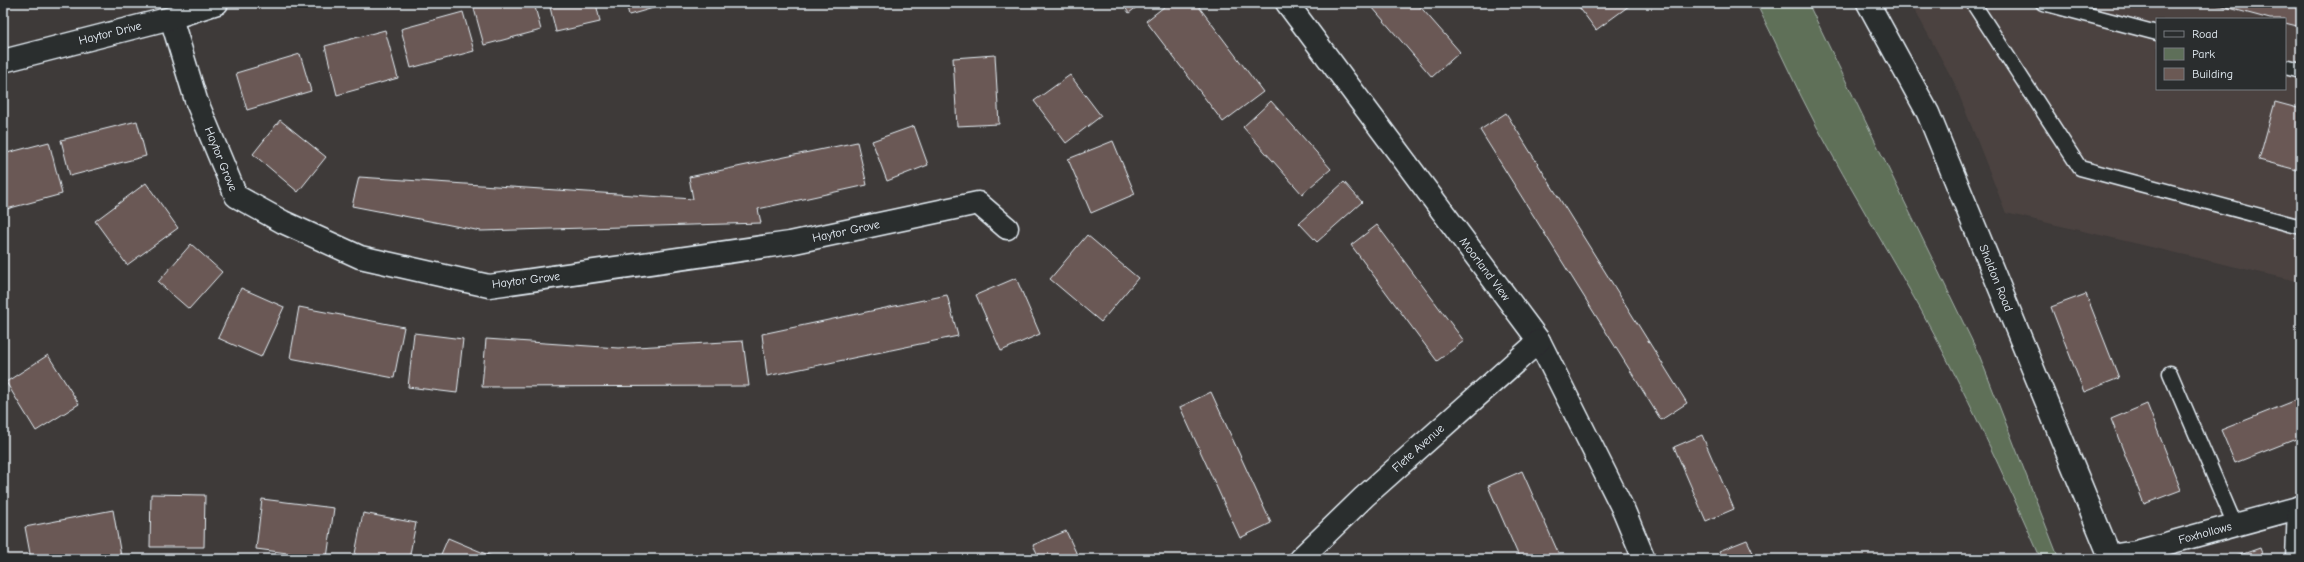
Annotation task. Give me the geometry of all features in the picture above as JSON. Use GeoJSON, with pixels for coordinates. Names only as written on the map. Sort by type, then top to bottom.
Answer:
{"type":"FeatureCollection","features":[{"type":"Feature","properties":{"kind":"street","name":"Haytor Drive"},"geometry":{"type":"LineString","coordinates":[[3,60],[171,18],[216,3]]}},
{"type":"Feature","properties":{"kind":"street","name":"Moorland View"},"geometry":{"type":"LineString","coordinates":[[1287,3],[1539,341],[1624,511],[1644,559]]}},
{"type":"Feature","properties":{"kind":"street","name":"Shaldon Road"},"geometry":{"type":"LineString","coordinates":[[1868,3],[1928,113],[2111,558]]}},
{"type":"Feature","properties":{"kind":"street","name":"Haytor Grove"},"geometry":{"type":"LineString","coordinates":[[171,18],[196,100],[236,196],[283,222],[360,257],[489,286],[790,243],[978,203],[1007,228]]}},
{"type":"Feature","properties":{"kind":"street","name":"Flete Avenue"},"geometry":{"type":"LineString","coordinates":[[1300,559],[1364,497],[1539,341]]}},
{"type":"Feature","properties":{"kind":"street","name":"Foxhollows"},"geometry":{"type":"LineString","coordinates":[[2111,558],[2300,507],[2296,559]]}},
{"type":"Feature","properties":{"kind":"lane"},"geometry":{"type":"LineString","coordinates":[[1973,3],[2080,168],[2301,227]]}},
{"type":"Feature","properties":{"kind":"lane"},"geometry":{"type":"LineString","coordinates":[[2043,3],[2156,33]]}},
{"type":"Feature","properties":{"kind":"lane"},"geometry":{"type":"LineString","coordinates":[[2286,66],[2301,71]]}},
{"type":"Feature","properties":{"kind":"lane"},"geometry":{"type":"LineString","coordinates":[[2170,373],[2234,525]]}},
{"type":"Feature","properties":{"kind":"shaded area"},"geometry":{"type":"Polygon","coordinates":[[[1911,3],[2301,3],[2301,282],[2006,213],[1954,82],[1911,3]]]}},
{"type":"Feature","properties":{"kind":"green space"},"geometry":{"type":"Polygon","coordinates":[[[1756,3],[1808,3],[1980,357],[2059,559],[2041,559],[1969,402],[1921,310],[1817,127],[1756,3]]]}},
{"type":"Feature","properties":{"kind":"building"},"geometry":{"type":"Polygon","coordinates":[[[480,3],[534,3],[541,30],[484,45],[473,5],[480,3]]]}},
{"type":"Feature","properties":{"kind":"building"},"geometry":{"type":"Polygon","coordinates":[[[549,3],[596,3],[600,22],[556,32],[549,3]]]}},
{"type":"Feature","properties":{"kind":"building"},"geometry":{"type":"Polygon","coordinates":[[[626,3],[671,3],[629,15],[626,3]]]}},
{"type":"Feature","properties":{"kind":"building"},"geometry":{"type":"Polygon","coordinates":[[[1122,3],[1142,3],[1129,13],[1122,3]]]}},
{"type":"Feature","properties":{"kind":"building"},"geometry":{"type":"Polygon","coordinates":[[[1169,3],[1196,3],[1263,92],[1223,122],[1146,21],[1169,3]]]}},
{"type":"Feature","properties":{"kind":"building"},"geometry":{"type":"Polygon","coordinates":[[[1376,3],[1417,3],[1460,52],[1432,77],[1372,7],[1376,3]]]}},
{"type":"Feature","properties":{"kind":"building"},"geometry":{"type":"Polygon","coordinates":[[[1576,3],[1633,3],[1596,30],[1576,3]]]}},
{"type":"Feature","properties":{"kind":"building"},"geometry":{"type":"Polygon","coordinates":[[[2211,3],[2301,3],[2301,27],[2286,23],[2286,18],[2266,18],[2211,3]]]}},
{"type":"Feature","properties":{"kind":"building"},"geometry":{"type":"Polygon","coordinates":[[[463,12],[474,51],[411,68],[401,29],[463,12]]]}},
{"type":"Feature","properties":{"kind":"building"},"geometry":{"type":"Polygon","coordinates":[[[385,30],[398,78],[337,95],[325,46],[385,30]]]}},
{"type":"Feature","properties":{"kind":"building"},"geometry":{"type":"Polygon","coordinates":[[[300,54],[311,91],[247,110],[236,73],[300,54]]]}},
{"type":"Feature","properties":{"kind":"building"},"geometry":{"type":"Polygon","coordinates":[[[995,55],[999,124],[957,126],[953,58],[995,55]]]}},
{"type":"Feature","properties":{"kind":"building"},"geometry":{"type":"Polygon","coordinates":[[[1070,75],[1101,116],[1066,143],[1034,101],[1070,75]]]}},
{"type":"Feature","properties":{"kind":"building"},"geometry":{"type":"Polygon","coordinates":[[[1271,101],[1331,169],[1302,194],[1243,127],[1271,101]]]}},
{"type":"Feature","properties":{"kind":"building"},"geometry":{"type":"Polygon","coordinates":[[[2275,102],[2301,109],[2301,171],[2259,160],[2275,102]]]}},
{"type":"Feature","properties":{"kind":"building"},"geometry":{"type":"Polygon","coordinates":[[[1506,113],[1687,403],[1661,420],[1480,130],[1506,113]]]}},
{"type":"Feature","properties":{"kind":"building"},"geometry":{"type":"Polygon","coordinates":[[[280,120],[326,157],[298,192],[253,154],[280,120]]]}},
{"type":"Feature","properties":{"kind":"building"},"geometry":{"type":"Polygon","coordinates":[[[137,121],[146,156],[70,176],[61,140],[137,121]]]}},
{"type":"Feature","properties":{"kind":"building"},"geometry":{"type":"Polygon","coordinates":[[[914,126],[928,165],[887,181],[872,141],[914,126]]]}},
{"type":"Feature","properties":{"kind":"building"},"geometry":{"type":"Polygon","coordinates":[[[1113,141],[1135,194],[1091,213],[1068,159],[1113,141]]]}},
{"type":"Feature","properties":{"kind":"building"},"geometry":{"type":"Polygon","coordinates":[[[49,142],[62,194],[3,210],[3,154],[49,142]]]}},
{"type":"Feature","properties":{"kind":"building"},"geometry":{"type":"Polygon","coordinates":[[[857,142],[867,185],[758,209],[761,223],[481,231],[352,206],[359,177],[693,199],[689,177],[857,142]]]}},
{"type":"Feature","properties":{"kind":"building"},"geometry":{"type":"Polygon","coordinates":[[[1344,182],[1362,202],[1317,242],[1299,223],[1344,182]]]}},
{"type":"Feature","properties":{"kind":"building"},"geometry":{"type":"Polygon","coordinates":[[[146,183],[178,228],[127,265],[95,221],[146,183]]]}},
{"type":"Feature","properties":{"kind":"building"},"geometry":{"type":"Polygon","coordinates":[[[1377,225],[1464,341],[1437,361],[1351,245],[1377,225]]]}},
{"type":"Feature","properties":{"kind":"building"},"geometry":{"type":"Polygon","coordinates":[[[1087,235],[1138,278],[1101,322],[1050,279],[1087,235]]]}},
{"type":"Feature","properties":{"kind":"building"},"geometry":{"type":"Polygon","coordinates":[[[191,244],[222,272],[189,309],[158,282],[191,244]]]}},
{"type":"Feature","properties":{"kind":"building"},"geometry":{"type":"Polygon","coordinates":[[[1016,278],[1040,334],[1001,351],[976,295],[1016,278]]]}},
{"type":"Feature","properties":{"kind":"building"},"geometry":{"type":"Polygon","coordinates":[[[241,288],[284,307],[261,357],[218,338],[241,288]]]}},
{"type":"Feature","properties":{"kind":"building"},"geometry":{"type":"Polygon","coordinates":[[[2086,294],[2119,378],[2084,392],[2051,307],[2086,294]]]}},
{"type":"Feature","properties":{"kind":"building"},"geometry":{"type":"Polygon","coordinates":[[[947,295],[958,336],[767,376],[762,334],[947,295]]]}},
{"type":"Feature","properties":{"kind":"building"},"geometry":{"type":"Polygon","coordinates":[[[299,307],[404,327],[394,378],[290,358],[299,307]]]}},
{"type":"Feature","properties":{"kind":"building"},"geometry":{"type":"Polygon","coordinates":[[[414,333],[463,339],[457,393],[408,387],[414,333]]]}},
{"type":"Feature","properties":{"kind":"building"},"geometry":{"type":"Polygon","coordinates":[[[486,339],[618,348],[743,341],[749,386],[482,387],[486,339]]]}},
{"type":"Feature","properties":{"kind":"building"},"geometry":{"type":"Polygon","coordinates":[[[48,355],[79,404],[36,431],[6,382],[48,355]]]}},
{"type":"Feature","properties":{"kind":"building"},"geometry":{"type":"Polygon","coordinates":[[[1211,392],[1271,523],[1240,538],[1180,407],[1211,392]]]}},
{"type":"Feature","properties":{"kind":"building"},"geometry":{"type":"Polygon","coordinates":[[[2299,399],[2301,437],[2235,463],[2221,430],[2299,399]]]}},
{"type":"Feature","properties":{"kind":"building"},"geometry":{"type":"Polygon","coordinates":[[[2147,404],[2181,490],[2144,504],[2111,419],[2147,404]]]}},
{"type":"Feature","properties":{"kind":"building"},"geometry":{"type":"Polygon","coordinates":[[[1702,435],[1734,509],[1706,521],[1674,447],[1702,435]]]}},
{"type":"Feature","properties":{"kind":"building"},"geometry":{"type":"Polygon","coordinates":[[[1522,471],[1561,559],[1520,559],[1488,486],[1522,471]]]}},
{"type":"Feature","properties":{"kind":"building"},"geometry":{"type":"Polygon","coordinates":[[[151,494],[205,495],[204,547],[150,547],[151,494]]]}},
{"type":"Feature","properties":{"kind":"building"},"geometry":{"type":"Polygon","coordinates":[[[262,499],[334,508],[327,558],[256,549],[262,499]]]}},
{"type":"Feature","properties":{"kind":"building"},"geometry":{"type":"Polygon","coordinates":[[[113,510],[121,556],[103,559],[31,559],[25,527],[113,510]]]}},
{"type":"Feature","properties":{"kind":"building"},"geometry":{"type":"Polygon","coordinates":[[[363,513],[416,523],[409,559],[354,559],[363,513]]]}},
{"type":"Feature","properties":{"kind":"building"},"geometry":{"type":"Polygon","coordinates":[[[1066,531],[1079,559],[1040,559],[1033,545],[1066,531]]]}},
{"type":"Feature","properties":{"kind":"building"},"geometry":{"type":"Polygon","coordinates":[[[448,538],[498,559],[439,559],[448,538]]]}},
{"type":"Feature","properties":{"kind":"building"},"geometry":{"type":"Polygon","coordinates":[[[1747,540],[1756,559],[1723,559],[1719,551],[1747,540]]]}},
{"type":"Feature","properties":{"kind":"building"},"geometry":{"type":"Polygon","coordinates":[[[2260,548],[2264,559],[2229,559],[2260,548]]]}}]}
